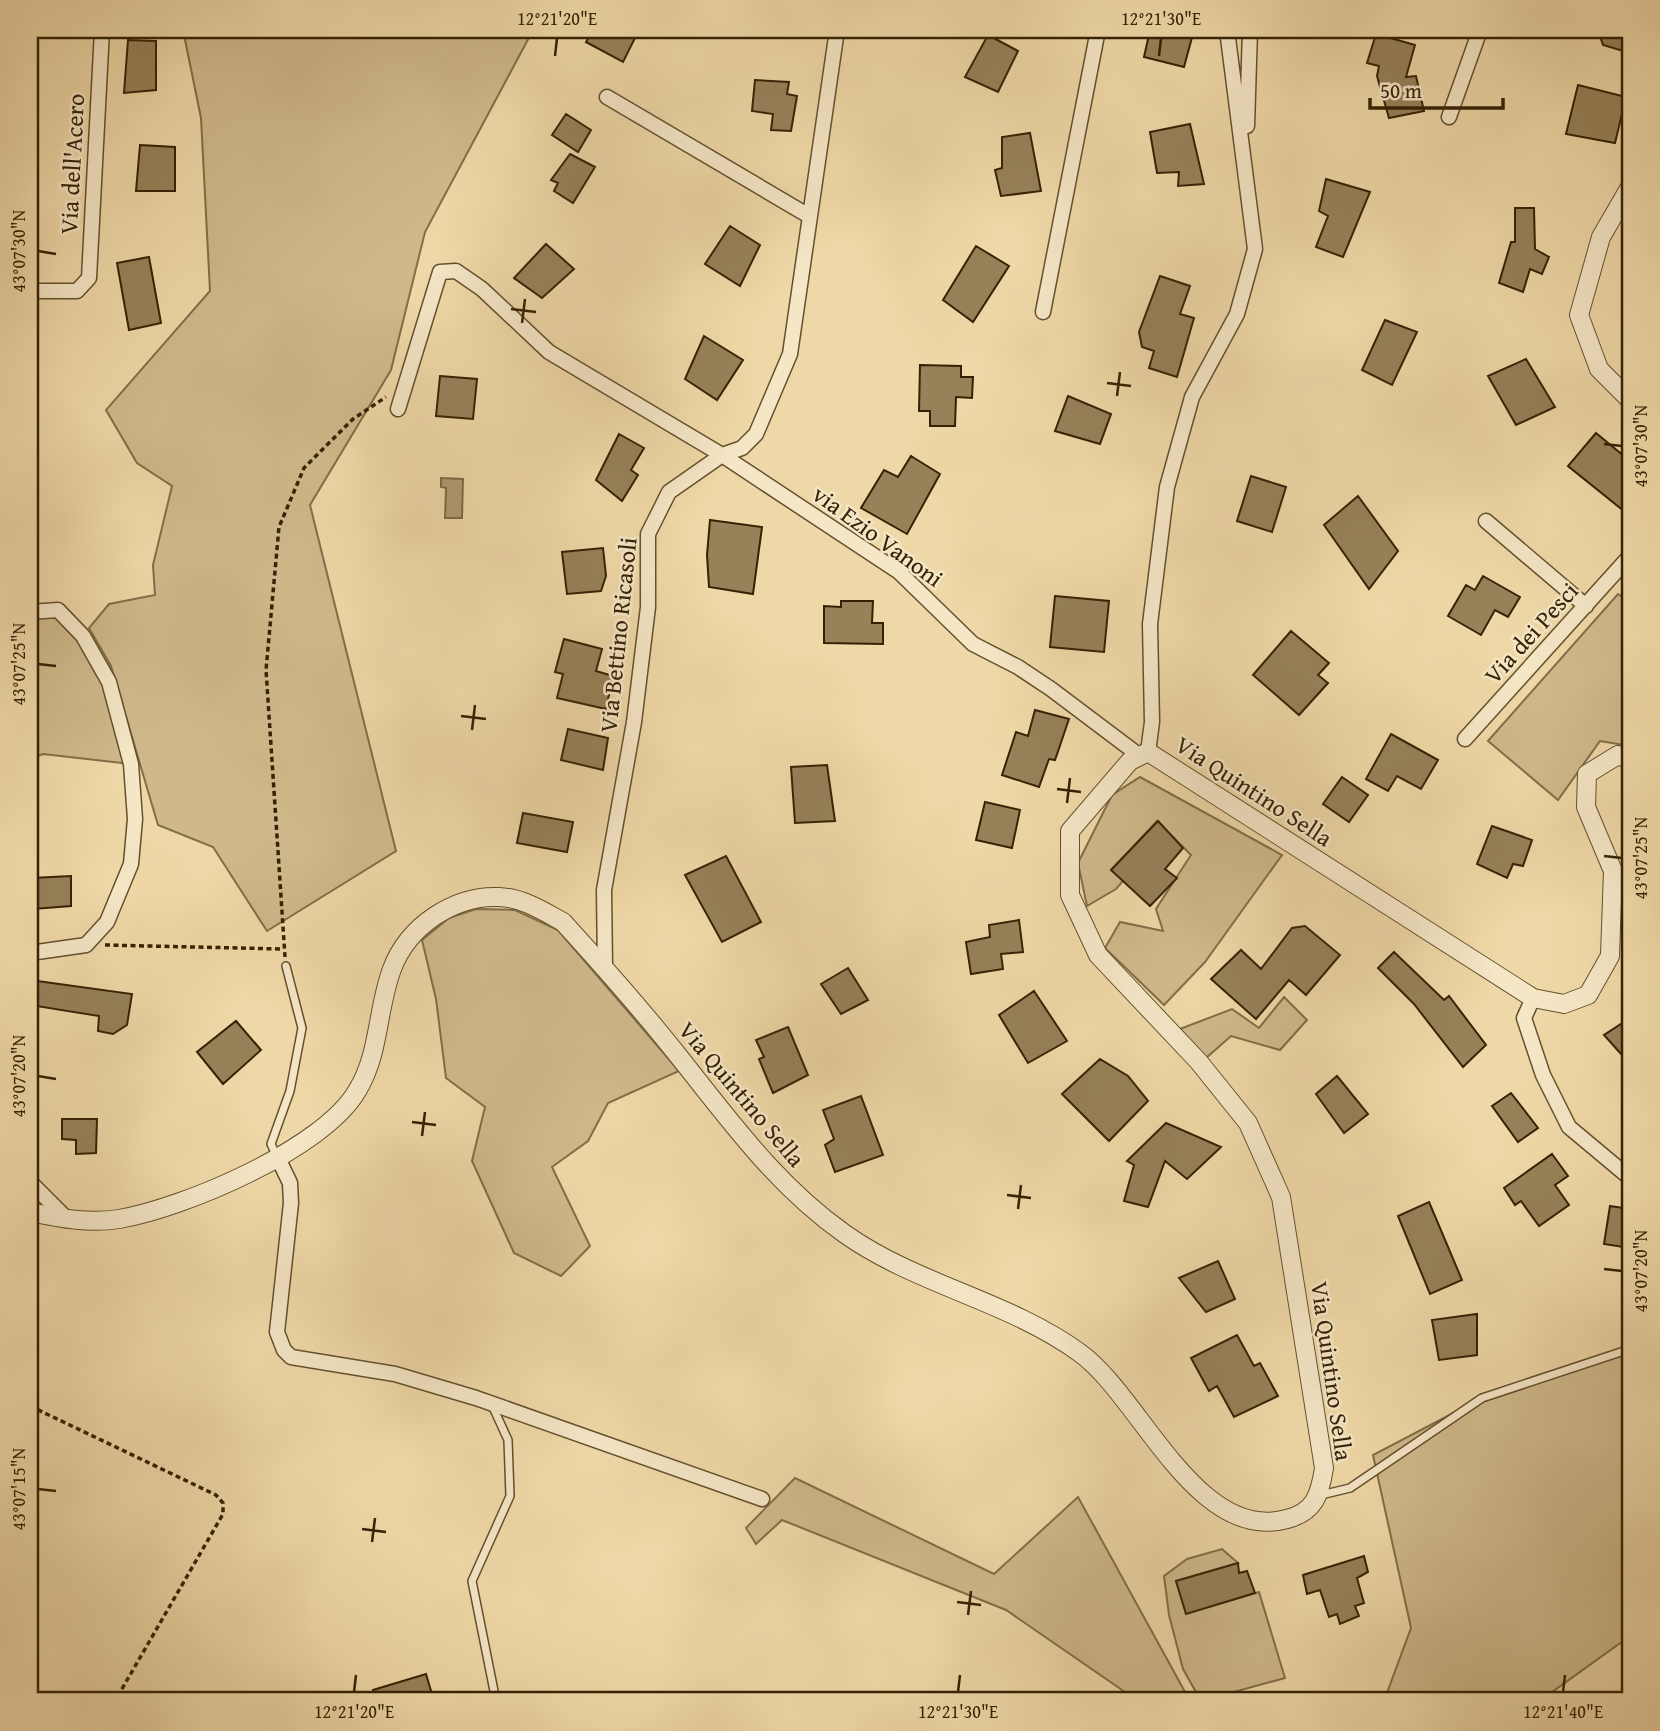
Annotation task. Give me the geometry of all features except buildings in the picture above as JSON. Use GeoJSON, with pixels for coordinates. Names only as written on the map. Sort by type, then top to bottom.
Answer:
{"type":"FeatureCollection","features":[{"type":"Feature","properties":{"kind":"street","name":"Via dell'Acero"},"geometry":{"type":"LineString","coordinates":[[30,291],[77,291],[89,278],[102,30]]}},
{"type":"Feature","properties":{"kind":"street","name":"Via Bettino Ricasoli"},"geometry":{"type":"LineString","coordinates":[[605,968],[604,890],[648,607],[648,534],[669,492],[722,455],[741,448],[756,434],[790,354],[837,30]]}},
{"type":"Feature","properties":{"kind":"street"},"geometry":{"type":"LineString","coordinates":[[1043,312],[1098,30]]}},
{"type":"Feature","properties":{"kind":"street"},"geometry":{"type":"LineString","coordinates":[[1144,754],[1152,722],[1150,624],[1167,487],[1192,397],[1237,314],[1255,249],[1227,30]]}},
{"type":"Feature","properties":{"kind":"street"},"geometry":{"type":"LineString","coordinates":[[1245,171],[1250,30]]}},
{"type":"Feature","properties":{"kind":"street"},"geometry":{"type":"LineString","coordinates":[[1448,117],[1480,30]]}},
{"type":"Feature","properties":{"kind":"street"},"geometry":{"type":"LineString","coordinates":[[607,97],[809,216]]}},
{"type":"Feature","properties":{"kind":"street"},"geometry":{"type":"LineString","coordinates":[[1630,187],[1601,237],[1579,316],[1599,369],[1630,400]]}},
{"type":"Feature","properties":{"kind":"street","name":"via Ezio Vanoni"},"geometry":{"type":"LineString","coordinates":[[405,384],[440,272],[456,271],[482,289],[549,352],[722,455],[899,572],[973,644],[1018,667],[1144,754]]}},
{"type":"Feature","properties":{"kind":"street"},"geometry":{"type":"LineString","coordinates":[[398,409],[405,384]]}},
{"type":"Feature","properties":{"kind":"street"},"geometry":{"type":"LineString","coordinates":[[1486,521],[1586,606]]}},
{"type":"Feature","properties":{"kind":"street","name":"Via dei Pesci"},"geometry":{"type":"LineString","coordinates":[[1465,739],[1630,556]]}},
{"type":"Feature","properties":{"kind":"street"},"geometry":{"type":"LineString","coordinates":[[30,612],[58,610],[83,636],[109,682],[131,764],[135,819],[131,864],[107,922],[86,945],[30,953]]}},
{"type":"Feature","properties":{"kind":"street","name":"Via Quintino Sella"},"geometry":{"type":"LineString","coordinates":[[30,1212],[68,1220],[117,1220],[162,1208],[278,1158],[337,1114],[357,1092],[374,1046],[392,968],[417,929],[452,905],[500,897],[538,907],[562,922],[605,968],[779,1181],[836,1228],[891,1262],[1012,1315],[1083,1354],[1125,1398],[1167,1457],[1206,1497],[1259,1522],[1275,1522],[1308,1511],[1320,1495],[1324,1468],[1322,1441],[1281,1197],[1248,1123],[1199,1062],[1098,955],[1070,895],[1070,831],[1130,761],[1144,754],[1533,998],[1564,1004],[1588,995],[1610,956],[1613,871],[1586,807],[1587,774],[1618,755],[1630,760]]}},
{"type":"Feature","properties":{"kind":"street"},"geometry":{"type":"LineString","coordinates":[[1533,998],[1524,1018],[1543,1075],[1569,1127],[1630,1178]]}},
{"type":"Feature","properties":{"kind":"street"},"geometry":{"type":"LineString","coordinates":[[278,1158],[290,1183],[291,1203],[276,1316],[277,1332],[290,1357],[394,1374],[491,1404],[762,1499]]}},
{"type":"Feature","properties":{"kind":"street"},"geometry":{"type":"LineString","coordinates":[[30,1182],[68,1220]]}},
{"type":"Feature","properties":{"kind":"lane"},"geometry":{"type":"LineString","coordinates":[[278,1158],[271,1144],[290,1091],[302,1028],[286,966]]}},
{"type":"Feature","properties":{"kind":"lane"},"geometry":{"type":"LineString","coordinates":[[1320,1495],[1350,1488],[1482,1398],[1630,1349]]}},
{"type":"Feature","properties":{"kind":"lane"},"geometry":{"type":"LineString","coordinates":[[491,1404],[508,1440],[510,1496],[472,1581],[496,1701]]}},
{"type":"Feature","properties":{"kind":"path"},"geometry":{"type":"LineString","coordinates":[[286,966],[266,670],[279,527],[304,468],[353,419],[405,384]]}},
{"type":"Feature","properties":{"kind":"path"},"geometry":{"type":"LineString","coordinates":[[86,945],[284,949]]}},
{"type":"Feature","properties":{"kind":"path"},"geometry":{"type":"LineString","coordinates":[[30,1406],[216,1495],[223,1503],[223,1514],[115,1701]]}},
{"type":"Feature","properties":{"kind":"shaded area"},"geometry":{"type":"Polygon","coordinates":[[[183,30],[533,30],[425,232],[391,370],[310,505],[396,851],[267,931],[213,847],[158,825],[111,666],[89,628],[109,604],[155,595],[153,565],[172,486],[137,463],[106,410],[210,291],[201,118],[183,30]]]}},
{"type":"Feature","properties":{"kind":"shaded area"},"geometry":{"type":"Polygon","coordinates":[[[441,478],[463,479],[462,518],[445,518],[446,488],[441,487],[441,478]]]}},
{"type":"Feature","properties":{"kind":"shaded area"},"geometry":{"type":"Polygon","coordinates":[[[1618,594],[1630,602],[1630,746],[1600,741],[1558,800],[1488,741],[1618,594]]]}},
{"type":"Feature","properties":{"kind":"shaded area"},"geometry":{"type":"Polygon","coordinates":[[[58,610],[109,682],[131,764],[43,754],[30,759],[30,612],[58,610]]]}},
{"type":"Feature","properties":{"kind":"shaded area"},"geometry":{"type":"Polygon","coordinates":[[[1140,777],[1282,855],[1205,962],[1164,1005],[1105,948],[1120,922],[1163,931],[1156,909],[1191,855],[1157,821],[1112,869],[1123,881],[1116,889],[1087,906],[1078,863],[1112,795],[1140,777]]]}},
{"type":"Feature","properties":{"kind":"shaded area"},"geometry":{"type":"Polygon","coordinates":[[[476,909],[515,910],[558,930],[679,1071],[608,1103],[588,1141],[552,1167],[590,1246],[561,1276],[514,1253],[472,1161],[485,1107],[446,1078],[436,999],[422,940],[449,918],[476,909]]]}},
{"type":"Feature","properties":{"kind":"shaded area"},"geometry":{"type":"Polygon","coordinates":[[[1284,997],[1307,1020],[1280,1050],[1231,1036],[1206,1058],[1180,1029],[1232,1009],[1259,1028],[1284,997]]]}},
{"type":"Feature","properties":{"kind":"shaded area"},"geometry":{"type":"Polygon","coordinates":[[[1630,1349],[1630,1636],[1548,1695],[1545,1701],[1384,1701],[1411,1628],[1373,1455],[1482,1398],[1630,1349]]]}},
{"type":"Feature","properties":{"kind":"shaded area"},"geometry":{"type":"Polygon","coordinates":[[[795,1478],[994,1574],[1078,1497],[1190,1701],[1138,1701],[1006,1610],[782,1520],[756,1544],[746,1528],[795,1478]]]}},
{"type":"Feature","properties":{"kind":"shaded area"},"geometry":{"type":"Polygon","coordinates":[[[1222,1549],[1238,1563],[1176,1581],[1186,1613],[1259,1592],[1285,1678],[1201,1701],[1183,1669],[1169,1615],[1164,1576],[1187,1559],[1222,1549]]]}}]}
